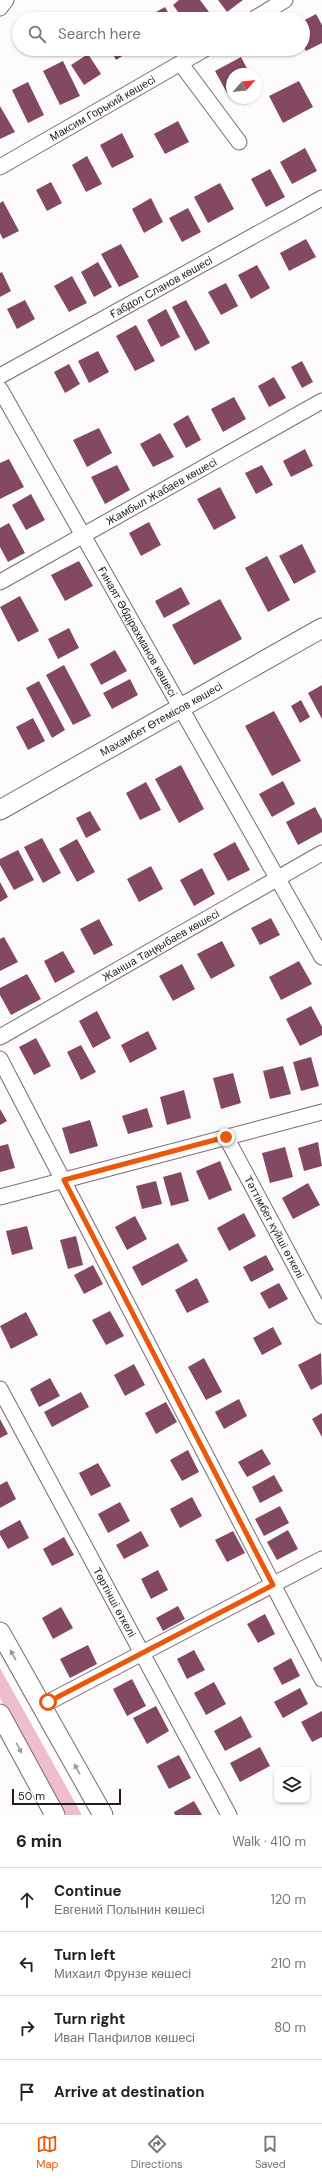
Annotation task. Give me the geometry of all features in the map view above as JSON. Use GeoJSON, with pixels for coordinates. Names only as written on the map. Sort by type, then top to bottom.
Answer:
{"type":"FeatureCollection","features":[{"type":"Feature","properties":{"kind":"main road","name":"Махамбет Өтемісов көшесі"},"geometry":{"type":"LineString","coordinates":[[0,810],[322,628]]}},
{"type":"Feature","properties":{"kind":"main road"},"geometry":{"type":"LineString","coordinates":[[0,1632],[103,1815]]}},
{"type":"Feature","properties":{"kind":"main road"},"geometry":{"type":"LineString","coordinates":[[2,1722],[55,1815]]}},
{"type":"Feature","properties":{"kind":"street"},"geometry":{"type":"LineString","coordinates":[[0,8],[6,0]]}},
{"type":"Feature","properties":{"kind":"street"},"geometry":{"type":"LineString","coordinates":[[265,12],[285,0]]}},
{"type":"Feature","properties":{"kind":"street","name":"Максим Горький көшесі"},"geometry":{"type":"LineString","coordinates":[[0,167],[194,56]]}},
{"type":"Feature","properties":{"kind":"street"},"geometry":{"type":"LineString","coordinates":[[181,64],[238,142]]}},
{"type":"Feature","properties":{"kind":"street","name":"Ғабдол Сланов көшесі"},"geometry":{"type":"LineString","coordinates":[[0,376],[322,198]]}},
{"type":"Feature","properties":{"kind":"street","name":"Ғинаят Әбдірахманов көшесі"},"geometry":{"type":"LineString","coordinates":[[0,389],[322,957]]}},
{"type":"Feature","properties":{"kind":"street","name":"Жамбыл Жабаев көшесі"},"geometry":{"type":"LineString","coordinates":[[0,582],[322,401]]}},
{"type":"Feature","properties":{"kind":"street","name":"Жанша Таңқыбаев көшесі"},"geometry":{"type":"LineString","coordinates":[[0,1037],[322,853]]}},
{"type":"Feature","properties":{"kind":"street"},"geometry":{"type":"LineString","coordinates":[[0,1059],[322,1679]]}},
{"type":"Feature","properties":{"kind":"street"},"geometry":{"type":"LineString","coordinates":[[0,1197],[322,1112]]}},
{"type":"Feature","properties":{"kind":"street","name":"Тәттімбет күйші өткелі"},"geometry":{"type":"LineString","coordinates":[[226,1137],[322,1316]]}},
{"type":"Feature","properties":{"kind":"street","name":"Төртінші өткелі"},"geometry":{"type":"LineString","coordinates":[[0,1389],[229,1815]]}},
{"type":"Feature","properties":{"kind":"street"},"geometry":{"type":"LineString","coordinates":[[41,1706],[322,1559]]}},
{"type":"Feature","properties":{"kind":"shaded area"},"geometry":{"type":"Polygon","coordinates":[[[0,1668],[82,1815],[65,1815],[0,1698],[0,1668]]]}},
{"type":"Feature","properties":{"kind":"building"},"geometry":{"type":"Polygon","coordinates":[[[179,0],[200,0],[209,12],[178,12],[173,5],[179,0]]]}},
{"type":"Feature","properties":{"kind":"building"},"geometry":{"type":"Polygon","coordinates":[[[218,0],[243,0],[227,12],[218,0]]]}},
{"type":"Feature","properties":{"kind":"building"},"geometry":{"type":"Polygon","coordinates":[[[165,7],[168,12],[156,12],[165,7]]]}},
{"type":"Feature","properties":{"kind":"building"},"geometry":{"type":"Polygon","coordinates":[[[316,14],[322,25],[322,43],[310,49],[310,17],[316,14]]]}},
{"type":"Feature","properties":{"kind":"building"},"geometry":{"type":"Polygon","coordinates":[[[85,56],[89,56],[101,74],[84,85],[71,65],[85,56]]]}},
{"type":"Feature","properties":{"kind":"building"},"geometry":{"type":"Polygon","coordinates":[[[114,56],[123,56],[116,60],[114,56]]]}},
{"type":"Feature","properties":{"kind":"building"},"geometry":{"type":"Polygon","coordinates":[[[241,57],[247,68],[226,68],[226,91],[215,71],[241,57]]]}},
{"type":"Feature","properties":{"kind":"building"},"geometry":{"type":"Polygon","coordinates":[[[63,61],[80,96],[60,105],[43,71],[63,61]]]}},
{"type":"Feature","properties":{"kind":"building"},"geometry":{"type":"Polygon","coordinates":[[[299,81],[313,107],[283,123],[269,96],[299,81]]]}},
{"type":"Feature","properties":{"kind":"building"},"geometry":{"type":"Polygon","coordinates":[[[28,82],[44,115],[28,123],[12,90],[28,82]]]}},
{"type":"Feature","properties":{"kind":"building"},"geometry":{"type":"Polygon","coordinates":[[[0,106],[15,132],[0,139],[0,106]]]}},
{"type":"Feature","properties":{"kind":"building"},"geometry":{"type":"Polygon","coordinates":[[[178,121],[189,142],[165,154],[154,134],[178,121]]]}},
{"type":"Feature","properties":{"kind":"building"},"geometry":{"type":"Polygon","coordinates":[[[122,133],[134,157],[112,168],[100,145],[122,133]]]}},
{"type":"Feature","properties":{"kind":"building"},"geometry":{"type":"Polygon","coordinates":[[[305,148],[317,171],[292,184],[280,162],[305,148]]]}},
{"type":"Feature","properties":{"kind":"building"},"geometry":{"type":"Polygon","coordinates":[[[87,156],[102,184],[86,192],[72,165],[87,156]]]}},
{"type":"Feature","properties":{"kind":"building"},"geometry":{"type":"Polygon","coordinates":[[[270,169],[285,197],[266,207],[251,179],[270,169]]]}},
{"type":"Feature","properties":{"kind":"building"},"geometry":{"type":"Polygon","coordinates":[[[51,182],[62,203],[47,211],[36,190],[51,182]]]}},
{"type":"Feature","properties":{"kind":"building"},"geometry":{"type":"Polygon","coordinates":[[[220,183],[234,209],[208,223],[194,197],[220,183]]]}},
{"type":"Feature","properties":{"kind":"building"},"geometry":{"type":"Polygon","coordinates":[[[151,198],[163,222],[144,233],[132,209],[151,198]]]}},
{"type":"Feature","properties":{"kind":"building"},"geometry":{"type":"Polygon","coordinates":[[[3,201],[19,231],[3,239],[0,233],[0,203],[3,201]]]}},
{"type":"Feature","properties":{"kind":"building"},"geometry":{"type":"Polygon","coordinates":[[[188,208],[201,232],[182,242],[169,218],[188,208]]]}},
{"type":"Feature","properties":{"kind":"building"},"geometry":{"type":"Polygon","coordinates":[[[306,239],[316,257],[289,271],[280,253],[306,239]]]}},
{"type":"Feature","properties":{"kind":"building"},"geometry":{"type":"Polygon","coordinates":[[[121,244],[139,277],[119,287],[101,254],[121,244]]]}},
{"type":"Feature","properties":{"kind":"building"},"geometry":{"type":"Polygon","coordinates":[[[98,262],[112,287],[94,297],[81,272],[98,262]]]}},
{"type":"Feature","properties":{"kind":"building"},"geometry":{"type":"Polygon","coordinates":[[[257,265],[270,288],[251,299],[238,275],[257,265]]]}},
{"type":"Feature","properties":{"kind":"building"},"geometry":{"type":"Polygon","coordinates":[[[2,272],[11,291],[0,297],[0,273],[2,272]]]}},
{"type":"Feature","properties":{"kind":"building"},"geometry":{"type":"Polygon","coordinates":[[[72,276],[87,303],[69,312],[54,286],[72,276]]]}},
{"type":"Feature","properties":{"kind":"building"},"geometry":{"type":"Polygon","coordinates":[[[226,283],[238,306],[221,315],[208,292],[226,283]]]}},
{"type":"Feature","properties":{"kind":"building"},"geometry":{"type":"Polygon","coordinates":[[[25,300],[35,319],[17,329],[7,309],[25,300]]]}},
{"type":"Feature","properties":{"kind":"building"},"geometry":{"type":"Polygon","coordinates":[[[186,300],[210,343],[195,351],[172,307],[186,300]]]}},
{"type":"Feature","properties":{"kind":"building"},"geometry":{"type":"Polygon","coordinates":[[[166,309],[180,337],[161,347],[147,320],[166,309]]]}},
{"type":"Feature","properties":{"kind":"building"},"geometry":{"type":"Polygon","coordinates":[[[136,325],[155,361],[135,371],[116,336],[136,325]]]}},
{"type":"Feature","properties":{"kind":"building"},"geometry":{"type":"Polygon","coordinates":[[[98,351],[109,372],[89,383],[78,361],[98,351]]]}},
{"type":"Feature","properties":{"kind":"building"},"geometry":{"type":"Polygon","coordinates":[[[302,361],[313,382],[302,388],[291,367],[302,361]]]}},
{"type":"Feature","properties":{"kind":"building"},"geometry":{"type":"Polygon","coordinates":[[[69,364],[80,384],[65,393],[54,372],[69,364]]]}},
{"type":"Feature","properties":{"kind":"building"},"geometry":{"type":"Polygon","coordinates":[[[274,377],[286,398],[269,407],[258,386],[274,377]]]}},
{"type":"Feature","properties":{"kind":"building"},"geometry":{"type":"Polygon","coordinates":[[[234,397],[246,419],[223,432],[211,409],[234,397]]]}},
{"type":"Feature","properties":{"kind":"building"},"geometry":{"type":"Polygon","coordinates":[[[188,415],[201,440],[186,448],[173,424],[188,415]]]}},
{"type":"Feature","properties":{"kind":"building"},"geometry":{"type":"Polygon","coordinates":[[[99,428],[112,453],[87,467],[73,440],[99,428]]]}},
{"type":"Feature","properties":{"kind":"building"},"geometry":{"type":"Polygon","coordinates":[[[160,433],[174,457],[153,467],[140,444],[160,433]]]}},
{"type":"Feature","properties":{"kind":"building"},"geometry":{"type":"Polygon","coordinates":[[[305,449],[313,466],[291,477],[283,461],[305,449]]]}},
{"type":"Feature","properties":{"kind":"building"},"geometry":{"type":"Polygon","coordinates":[[[9,459],[24,487],[0,499],[0,463],[9,459]]]}},
{"type":"Feature","properties":{"kind":"building"},"geometry":{"type":"Polygon","coordinates":[[[117,465],[130,490],[105,504],[91,477],[117,465]]]}},
{"type":"Feature","properties":{"kind":"building"},"geometry":{"type":"Polygon","coordinates":[[[262,465],[273,485],[256,494],[245,473],[262,465]]]}},
{"type":"Feature","properties":{"kind":"building"},"geometry":{"type":"Polygon","coordinates":[[[220,487],[236,518],[214,530],[197,499],[220,487]]]}},
{"type":"Feature","properties":{"kind":"building"},"geometry":{"type":"Polygon","coordinates":[[[31,494],[45,520],[26,530],[12,505],[31,494]]]}},
{"type":"Feature","properties":{"kind":"building"},"geometry":{"type":"Polygon","coordinates":[[[149,522],[161,545],[141,556],[129,533],[149,522]]]}},
{"type":"Feature","properties":{"kind":"building"},"geometry":{"type":"Polygon","coordinates":[[[9,523],[25,553],[8,562],[0,547],[0,528],[9,523]]]}},
{"type":"Feature","properties":{"kind":"building"},"geometry":{"type":"Polygon","coordinates":[[[302,544],[316,572],[294,584],[279,556],[302,544]]]}},
{"type":"Feature","properties":{"kind":"building"},"geometry":{"type":"Polygon","coordinates":[[[267,556],[290,600],[268,612],[245,568],[267,556]]]}},
{"type":"Feature","properties":{"kind":"building"},"geometry":{"type":"Polygon","coordinates":[[[79,561],[93,586],[65,601],[51,575],[79,561]]]}},
{"type":"Feature","properties":{"kind":"building"},"geometry":{"type":"Polygon","coordinates":[[[181,587],[190,604],[164,618],[155,601],[181,587]]]}},
{"type":"Feature","properties":{"kind":"building"},"geometry":{"type":"Polygon","coordinates":[[[20,596],[39,631],[18,642],[0,607],[20,596]]]}},
{"type":"Feature","properties":{"kind":"building"},"geometry":{"type":"Polygon","coordinates":[[[220,599],[242,639],[194,665],[172,625],[220,599]]]}},
{"type":"Feature","properties":{"kind":"building"},"geometry":{"type":"Polygon","coordinates":[[[69,628],[79,648],[58,659],[48,639],[69,628]]]}},
{"type":"Feature","properties":{"kind":"building"},"geometry":{"type":"Polygon","coordinates":[[[115,650],[127,671],[101,685],[90,664],[115,650]]]}},
{"type":"Feature","properties":{"kind":"building"},"geometry":{"type":"Polygon","coordinates":[[[64,665],[91,716],[73,725],[46,675],[64,665]]]}},
{"type":"Feature","properties":{"kind":"building"},"geometry":{"type":"Polygon","coordinates":[[[130,679],[138,695],[112,709],[103,693],[130,679]]]}},
{"type":"Feature","properties":{"kind":"building"},"geometry":{"type":"Polygon","coordinates":[[[39,681],[65,730],[52,738],[26,688],[39,681]]]}},
{"type":"Feature","properties":{"kind":"building"},"geometry":{"type":"Polygon","coordinates":[[[322,685],[322,719],[308,693],[322,685]]]}},
{"type":"Feature","properties":{"kind":"building"},"geometry":{"type":"Polygon","coordinates":[[[301,700],[310,717],[300,723],[291,706],[301,700]]]}},
{"type":"Feature","properties":{"kind":"building"},"geometry":{"type":"Polygon","coordinates":[[[274,711],[301,761],[272,776],[245,726],[274,711]]]}},
{"type":"Feature","properties":{"kind":"building"},"geometry":{"type":"Polygon","coordinates":[[[33,718],[45,741],[28,750],[16,727],[33,718]]]}},
{"type":"Feature","properties":{"kind":"building"},"geometry":{"type":"Polygon","coordinates":[[[181,765],[204,809],[179,823],[155,779],[181,765]]]}},
{"type":"Feature","properties":{"kind":"building"},"geometry":{"type":"Polygon","coordinates":[[[283,781],[295,804],[272,817],[259,794],[283,781]]]}},
{"type":"Feature","properties":{"kind":"building"},"geometry":{"type":"Polygon","coordinates":[[[146,782],[161,810],[140,820],[126,793],[146,782]]]}},
{"type":"Feature","properties":{"kind":"building"},"geometry":{"type":"Polygon","coordinates":[[[315,807],[322,820],[322,832],[298,845],[286,822],[315,807]]]}},
{"type":"Feature","properties":{"kind":"building"},"geometry":{"type":"Polygon","coordinates":[[[90,811],[101,830],[86,838],[76,818],[90,811]]]}},
{"type":"Feature","properties":{"kind":"building"},"geometry":{"type":"Polygon","coordinates":[[[42,838],[61,873],[43,883],[24,847],[42,838]]]}},
{"type":"Feature","properties":{"kind":"building"},"geometry":{"type":"Polygon","coordinates":[[[77,839],[95,872],[77,882],[59,849],[77,839]]]}},
{"type":"Feature","properties":{"kind":"building"},"geometry":{"type":"Polygon","coordinates":[[[235,842],[250,870],[228,881],[213,854],[235,842]]]}},
{"type":"Feature","properties":{"kind":"building"},"geometry":{"type":"Polygon","coordinates":[[[18,850],[34,880],[14,890],[0,865],[0,859],[18,850]]]}},
{"type":"Feature","properties":{"kind":"building"},"geometry":{"type":"Polygon","coordinates":[[[151,866],[163,889],[139,902],[127,879],[151,866]]]}},
{"type":"Feature","properties":{"kind":"building"},"geometry":{"type":"Polygon","coordinates":[[[202,868],[215,894],[194,906],[180,880],[202,868]]]}},
{"type":"Feature","properties":{"kind":"building"},"geometry":{"type":"Polygon","coordinates":[[[0,882],[8,897],[0,902],[0,882]]]}},
{"type":"Feature","properties":{"kind":"building"},"geometry":{"type":"Polygon","coordinates":[[[271,918],[280,935],[260,945],[251,928],[271,918]]]}},
{"type":"Feature","properties":{"kind":"building"},"geometry":{"type":"Polygon","coordinates":[[[99,919],[113,945],[94,955],[80,929],[99,919]]]}},
{"type":"Feature","properties":{"kind":"building"},"geometry":{"type":"Polygon","coordinates":[[[4,937],[18,962],[0,971],[0,939],[4,937]]]}},
{"type":"Feature","properties":{"kind":"building"},"geometry":{"type":"Polygon","coordinates":[[[222,941],[235,966],[211,979],[197,954],[222,941]]]}},
{"type":"Feature","properties":{"kind":"building"},"geometry":{"type":"Polygon","coordinates":[[[63,951],[75,972],[55,983],[44,961],[63,951]]]}},
{"type":"Feature","properties":{"kind":"building"},"geometry":{"type":"Polygon","coordinates":[[[299,961],[312,984],[281,1000],[269,977],[299,961]]]}},
{"type":"Feature","properties":{"kind":"building"},"geometry":{"type":"Polygon","coordinates":[[[182,964],[195,989],[173,1001],[159,976],[182,964]]]}},
{"type":"Feature","properties":{"kind":"building"},"geometry":{"type":"Polygon","coordinates":[[[27,974],[41,999],[11,1015],[0,995],[0,988],[27,974]]]}},
{"type":"Feature","properties":{"kind":"building"},"geometry":{"type":"Polygon","coordinates":[[[311,1006],[322,1027],[322,1035],[300,1046],[286,1019],[311,1006]]]}},
{"type":"Feature","properties":{"kind":"building"},"geometry":{"type":"Polygon","coordinates":[[[97,1011],[111,1038],[93,1048],[79,1021],[97,1011]]]}},
{"type":"Feature","properties":{"kind":"building"},"geometry":{"type":"Polygon","coordinates":[[[148,1031],[157,1049],[130,1063],[121,1045],[148,1031]]]}},
{"type":"Feature","properties":{"kind":"building"},"geometry":{"type":"Polygon","coordinates":[[[36,1038],[51,1066],[34,1075],[19,1047],[36,1038]]]}},
{"type":"Feature","properties":{"kind":"building"},"geometry":{"type":"Polygon","coordinates":[[[81,1045],[96,1072],[81,1080],[67,1052],[81,1045]]]}},
{"type":"Feature","properties":{"kind":"building"},"geometry":{"type":"Polygon","coordinates":[[[311,1057],[319,1086],[301,1091],[293,1062],[311,1057]]]}},
{"type":"Feature","properties":{"kind":"building"},"geometry":{"type":"Polygon","coordinates":[[[283,1066],[291,1094],[270,1099],[263,1071],[283,1066]]]}},
{"type":"Feature","properties":{"kind":"building"},"geometry":{"type":"Polygon","coordinates":[[[233,1073],[241,1103],[221,1109],[213,1078],[233,1073]]]}},
{"type":"Feature","properties":{"kind":"building"},"geometry":{"type":"Polygon","coordinates":[[[184,1090],[191,1118],[167,1125],[160,1097],[184,1090]]]}},
{"type":"Feature","properties":{"kind":"building"},"geometry":{"type":"Polygon","coordinates":[[[147,1108],[153,1127],[128,1134],[122,1116],[147,1108]]]}},
{"type":"Feature","properties":{"kind":"building"},"geometry":{"type":"Polygon","coordinates":[[[0,1109],[7,1121],[0,1125],[0,1109]]]}},
{"type":"Feature","properties":{"kind":"building"},"geometry":{"type":"Polygon","coordinates":[[[90,1120],[98,1146],[70,1154],[62,1128],[90,1120]]]}},
{"type":"Feature","properties":{"kind":"building"},"geometry":{"type":"Polygon","coordinates":[[[318,1142],[322,1166],[304,1171],[298,1148],[318,1142]]]}},
{"type":"Feature","properties":{"kind":"building"},"geometry":{"type":"Polygon","coordinates":[[[8,1144],[15,1168],[0,1172],[0,1146],[8,1144]]]}},
{"type":"Feature","properties":{"kind":"building"},"geometry":{"type":"Polygon","coordinates":[[[285,1147],[293,1177],[270,1183],[262,1153],[285,1147]]]}},
{"type":"Feature","properties":{"kind":"building"},"geometry":{"type":"Polygon","coordinates":[[[220,1161],[232,1190],[209,1200],[196,1171],[220,1161]]]}},
{"type":"Feature","properties":{"kind":"building"},"geometry":{"type":"Polygon","coordinates":[[[181,1172],[189,1201],[171,1206],[163,1177],[181,1172]]]}},
{"type":"Feature","properties":{"kind":"building"},"geometry":{"type":"Polygon","coordinates":[[[156,1181],[162,1204],[142,1209],[136,1186],[156,1181]]]}},
{"type":"Feature","properties":{"kind":"building"},"geometry":{"type":"Polygon","coordinates":[[[308,1183],[320,1205],[293,1219],[282,1198],[308,1183]]]}},
{"type":"Feature","properties":{"kind":"building"},"geometry":{"type":"Polygon","coordinates":[[[244,1213],[256,1236],[229,1251],[217,1228],[244,1213]]]}},
{"type":"Feature","properties":{"kind":"building"},"geometry":{"type":"Polygon","coordinates":[[[135,1216],[147,1239],[127,1250],[115,1227],[135,1216]]]}},
{"type":"Feature","properties":{"kind":"building"},"geometry":{"type":"Polygon","coordinates":[[[27,1226],[33,1249],[12,1255],[6,1231],[27,1226]]]}},
{"type":"Feature","properties":{"kind":"building"},"geometry":{"type":"Polygon","coordinates":[[[76,1236],[83,1265],[68,1269],[60,1240],[76,1236]]]}},
{"type":"Feature","properties":{"kind":"building"},"geometry":{"type":"Polygon","coordinates":[[[178,1243],[188,1261],[142,1286],[132,1267],[178,1243]]]}},
{"type":"Feature","properties":{"kind":"building"},"geometry":{"type":"Polygon","coordinates":[[[266,1255],[274,1270],[251,1282],[243,1267],[266,1255]]]}},
{"type":"Feature","properties":{"kind":"building"},"geometry":{"type":"Polygon","coordinates":[[[93,1265],[103,1284],[84,1294],[74,1275],[93,1265]]]}},
{"type":"Feature","properties":{"kind":"building"},"geometry":{"type":"Polygon","coordinates":[[[197,1278],[209,1302],[187,1313],[175,1290],[197,1278]]]}},
{"type":"Feature","properties":{"kind":"building"},"geometry":{"type":"Polygon","coordinates":[[[279,1283],[288,1299],[269,1309],[260,1293],[279,1283]]]}},
{"type":"Feature","properties":{"kind":"building"},"geometry":{"type":"Polygon","coordinates":[[[110,1311],[124,1336],[106,1345],[92,1320],[110,1311]]]}},
{"type":"Feature","properties":{"kind":"building"},"geometry":{"type":"Polygon","coordinates":[[[26,1312],[38,1335],[11,1349],[0,1326],[26,1312]]]}},
{"type":"Feature","properties":{"kind":"building"},"geometry":{"type":"Polygon","coordinates":[[[273,1327],[282,1344],[262,1355],[253,1338],[273,1327]]]}},
{"type":"Feature","properties":{"kind":"building"},"geometry":{"type":"Polygon","coordinates":[[[321,1353],[322,1384],[311,1390],[298,1365],[321,1353]]]}},
{"type":"Feature","properties":{"kind":"building"},"geometry":{"type":"Polygon","coordinates":[[[204,1358],[222,1392],[206,1400],[188,1367],[204,1358]]]}},
{"type":"Feature","properties":{"kind":"building"},"geometry":{"type":"Polygon","coordinates":[[[134,1364],[145,1385],[125,1396],[114,1375],[134,1364]]]}},
{"type":"Feature","properties":{"kind":"building"},"geometry":{"type":"Polygon","coordinates":[[[50,1378],[60,1396],[39,1407],[30,1389],[50,1378]]]}},
{"type":"Feature","properties":{"kind":"building"},"geometry":{"type":"Polygon","coordinates":[[[81,1392],[89,1407],[52,1427],[44,1412],[81,1392]]]}},
{"type":"Feature","properties":{"kind":"building"},"geometry":{"type":"Polygon","coordinates":[[[239,1399],[247,1416],[224,1429],[215,1412],[239,1399]]]}},
{"type":"Feature","properties":{"kind":"building"},"geometry":{"type":"Polygon","coordinates":[[[166,1402],[177,1422],[156,1434],[145,1413],[166,1402]]]}},
{"type":"Feature","properties":{"kind":"building"},"geometry":{"type":"Polygon","coordinates":[[[322,1413],[322,1437],[312,1419],[322,1413]]]}},
{"type":"Feature","properties":{"kind":"building"},"geometry":{"type":"Polygon","coordinates":[[[0,1419],[8,1434],[0,1438],[0,1419]]]}},
{"type":"Feature","properties":{"kind":"building"},"geometry":{"type":"Polygon","coordinates":[[[262,1449],[271,1464],[247,1477],[238,1462],[262,1449]]]}},
{"type":"Feature","properties":{"kind":"building"},"geometry":{"type":"Polygon","coordinates":[[[188,1450],[199,1472],[182,1481],[170,1460],[188,1450]]]}},
{"type":"Feature","properties":{"kind":"building"},"geometry":{"type":"Polygon","coordinates":[[[98,1463],[111,1486],[91,1496],[79,1473],[98,1463]]]}},
{"type":"Feature","properties":{"kind":"building"},"geometry":{"type":"Polygon","coordinates":[[[274,1475],[283,1491],[260,1503],[252,1487],[274,1475]]]}},
{"type":"Feature","properties":{"kind":"building"},"geometry":{"type":"Polygon","coordinates":[[[7,1481],[16,1499],[0,1508],[0,1485],[7,1481]]]}},
{"type":"Feature","properties":{"kind":"building"},"geometry":{"type":"Polygon","coordinates":[[[192,1497],[202,1516],[180,1528],[170,1509],[192,1497]]]}},
{"type":"Feature","properties":{"kind":"building"},"geometry":{"type":"Polygon","coordinates":[[[120,1502],[130,1521],[108,1533],[98,1514],[120,1502]]]}},
{"type":"Feature","properties":{"kind":"building"},"geometry":{"type":"Polygon","coordinates":[[[280,1506],[289,1523],[264,1536],[255,1519],[280,1506]]]}},
{"type":"Feature","properties":{"kind":"building"},"geometry":{"type":"Polygon","coordinates":[[[20,1520],[29,1538],[8,1549],[0,1535],[0,1531],[20,1520]]]}},
{"type":"Feature","properties":{"kind":"building"},"geometry":{"type":"Polygon","coordinates":[[[288,1530],[298,1549],[277,1560],[267,1542],[288,1530]]]}},
{"type":"Feature","properties":{"kind":"building"},"geometry":{"type":"Polygon","coordinates":[[[141,1531],[149,1546],[124,1559],[116,1545],[141,1531]]]}},
{"type":"Feature","properties":{"kind":"building"},"geometry":{"type":"Polygon","coordinates":[[[233,1531],[245,1553],[227,1562],[215,1540],[233,1531]]]}},
{"type":"Feature","properties":{"kind":"building"},"geometry":{"type":"Polygon","coordinates":[[[64,1537],[74,1555],[52,1566],[43,1549],[64,1537]]]}},
{"type":"Feature","properties":{"kind":"building"},"geometry":{"type":"Polygon","coordinates":[[[158,1570],[168,1590],[151,1599],[141,1579],[158,1570]]]}},
{"type":"Feature","properties":{"kind":"building"},"geometry":{"type":"Polygon","coordinates":[[[178,1606],[185,1619],[163,1631],[156,1618],[178,1606]]]}},
{"type":"Feature","properties":{"kind":"building"},"geometry":{"type":"Polygon","coordinates":[[[61,1607],[73,1628],[53,1639],[42,1618],[61,1607]]]}},
{"type":"Feature","properties":{"kind":"building"},"geometry":{"type":"Polygon","coordinates":[[[265,1614],[275,1634],[258,1643],[247,1624],[265,1614]]]}},
{"type":"Feature","properties":{"kind":"building"},"geometry":{"type":"Polygon","coordinates":[[[88,1645],[97,1664],[70,1678],[60,1659],[88,1645]]]}},
{"type":"Feature","properties":{"kind":"building"},"geometry":{"type":"Polygon","coordinates":[[[194,1650],[205,1670],[187,1679],[177,1659],[194,1650]]]}},
{"type":"Feature","properties":{"kind":"building"},"geometry":{"type":"Polygon","coordinates":[[[291,1658],[300,1676],[282,1685],[273,1668],[291,1658]]]}},
{"type":"Feature","properties":{"kind":"building"},"geometry":{"type":"Polygon","coordinates":[[[132,1679],[146,1706],[127,1716],[113,1689],[132,1679]]]}},
{"type":"Feature","properties":{"kind":"building"},"geometry":{"type":"Polygon","coordinates":[[[214,1682],[226,1704],[206,1715],[194,1693],[214,1682]]]}},
{"type":"Feature","properties":{"kind":"building"},"geometry":{"type":"Polygon","coordinates":[[[300,1688],[308,1704],[283,1718],[274,1702],[300,1688]]]}},
{"type":"Feature","properties":{"kind":"building"},"geometry":{"type":"Polygon","coordinates":[[[156,1706],[169,1731],[147,1744],[133,1718],[156,1706]]]}},
{"type":"Feature","properties":{"kind":"building"},"geometry":{"type":"Polygon","coordinates":[[[322,1711],[322,1737],[312,1742],[301,1722],[322,1711]]]}},
{"type":"Feature","properties":{"kind":"building"},"geometry":{"type":"Polygon","coordinates":[[[241,1716],[252,1737],[225,1751],[214,1731],[241,1716]]]}},
{"type":"Feature","properties":{"kind":"building"},"geometry":{"type":"Polygon","coordinates":[[[260,1747],[270,1766],[240,1782],[230,1763],[260,1747]]]}},
{"type":"Feature","properties":{"kind":"building"},"geometry":{"type":"Polygon","coordinates":[[[179,1755],[191,1778],[169,1789],[157,1766],[179,1755]]]}},
{"type":"Feature","properties":{"kind":"building"},"geometry":{"type":"Polygon","coordinates":[[[194,1801],[202,1815],[175,1815],[174,1812],[194,1801]]]}},
{"type":"Feature","properties":{"kind":"route"},"geometry":{"type":"LineString","coordinates":[[48,1702],[273,1585],[64,1180],[226,1137]]}}]}
